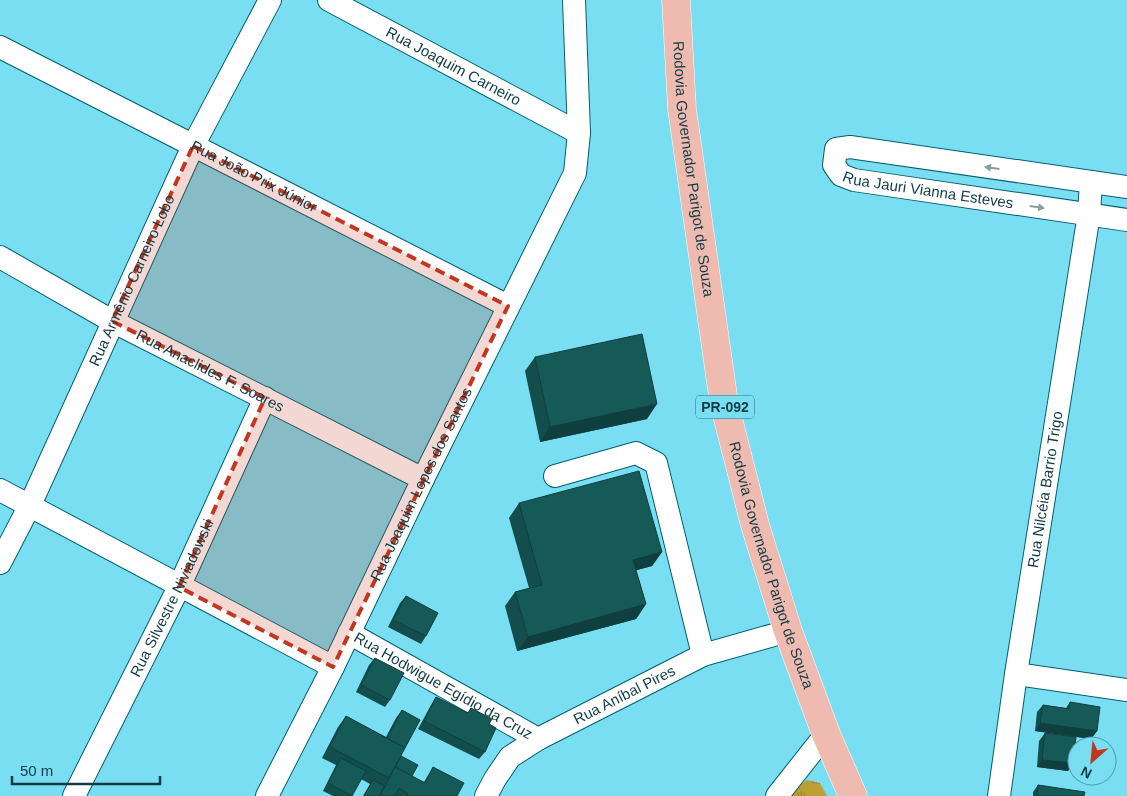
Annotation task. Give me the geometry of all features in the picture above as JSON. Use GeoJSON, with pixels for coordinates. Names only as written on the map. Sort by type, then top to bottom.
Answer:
{"type":"FeatureCollection","features":[{"type":"Feature","properties":{"kind":"main road","name":"Rodovia Governador Parigot de Souza"},"geometry":{"type":"LineString","coordinates":[[676,0],[682,110],[724,404],[755,525],[788,631],[826,734],[853,796]]}},
{"type":"Feature","properties":{"kind":"street","name":"Rua Armênio Carneiro Lobo"},"geometry":{"type":"LineString","coordinates":[[0,563],[30,504],[193,146],[270,0]]}},
{"type":"Feature","properties":{"kind":"street","name":"Rua Joaquim Carneiro"},"geometry":{"type":"LineString","coordinates":[[329,0],[579,133]]}},
{"type":"Feature","properties":{"kind":"street"},"geometry":{"type":"LineString","coordinates":[[574,0],[579,133]]}},
{"type":"Feature","properties":{"kind":"street","name":"Rua João Prix Júnior"},"geometry":{"type":"LineString","coordinates":[[0,47],[508,306]]}},
{"type":"Feature","properties":{"kind":"street","name":"Rua Joaquim Lopes dos Santos"},"geometry":{"type":"LineString","coordinates":[[267,796],[333,667],[423,479],[575,173],[579,133]]}},
{"type":"Feature","properties":{"kind":"street","name":"Rua Jauri Vianna Esteves"},"geometry":{"type":"LineString","coordinates":[[1127,187],[850,148],[836,149],[834,165],[841,175],[854,180],[1127,220]]}},
{"type":"Feature","properties":{"kind":"street","name":"Rua Nilcéia Barrio Trigo"},"geometry":{"type":"LineString","coordinates":[[999,796],[1016,674],[1088,214],[1091,182]]}},
{"type":"Feature","properties":{"kind":"street","name":"Rua Anaclides F. Soares"},"geometry":{"type":"LineString","coordinates":[[0,257],[112,321],[423,479]]}},
{"type":"Feature","properties":{"kind":"street","name":"Rua Silvestre Niviadowski"},"geometry":{"type":"LineString","coordinates":[[74,796],[179,587],[265,398]]}},
{"type":"Feature","properties":{"kind":"street"},"geometry":{"type":"LineString","coordinates":[[555,476],[636,453],[656,463],[704,654]]}},
{"type":"Feature","properties":{"kind":"street"},"geometry":{"type":"LineString","coordinates":[[0,490],[30,504],[179,587],[333,667]]}},
{"type":"Feature","properties":{"kind":"street","name":"Rua Aníbal Pires"},"geometry":{"type":"LineString","coordinates":[[486,796],[510,757],[538,739],[704,654],[788,631]]}},
{"type":"Feature","properties":{"kind":"street","name":"Rua Hodwigue Egídio da Cruz"},"geometry":{"type":"LineString","coordinates":[[349,633],[538,739]]}},
{"type":"Feature","properties":{"kind":"street"},"geometry":{"type":"LineString","coordinates":[[1016,674],[1127,690]]}},
{"type":"Feature","properties":{"kind":"street"},"geometry":{"type":"LineString","coordinates":[[777,796],[826,734]]}},
{"type":"Feature","properties":{"kind":"highlighted area"},"geometry":{"type":"Polygon","coordinates":[[[193,146],[508,306],[333,667],[179,587],[265,398],[112,321],[193,146]]]}},
{"type":"Feature","properties":{"kind":"green space"},"geometry":{"type":"Polygon","coordinates":[[[807,780],[820,783],[827,796],[791,796],[807,780]]]}},
{"type":"Feature","properties":{"kind":"building"},"geometry":{"type":"Polygon","coordinates":[[[642,334],[657,404],[550,427],[535,357],[642,334]]]}},
{"type":"Feature","properties":{"kind":"building"},"geometry":{"type":"Polygon","coordinates":[[[639,471],[662,552],[633,560],[646,604],[528,637],[515,592],[542,585],[519,503],[639,471]]]}},
{"type":"Feature","properties":{"kind":"building"},"geometry":{"type":"Polygon","coordinates":[[[406,596],[438,613],[426,636],[393,620],[406,596]]]}},
{"type":"Feature","properties":{"kind":"building"},"geometry":{"type":"Polygon","coordinates":[[[375,658],[404,673],[390,700],[361,685],[375,658]]]}},
{"type":"Feature","properties":{"kind":"building"},"geometry":{"type":"Polygon","coordinates":[[[436,697],[468,713],[471,708],[492,719],[489,724],[496,728],[485,752],[424,721],[436,697]]]}},
{"type":"Feature","properties":{"kind":"building"},"geometry":{"type":"Polygon","coordinates":[[[1070,702],[1100,707],[1097,731],[1040,723],[1043,705],[1069,709],[1070,702]]]}},
{"type":"Feature","properties":{"kind":"building"},"geometry":{"type":"Polygon","coordinates":[[[402,710],[420,720],[405,748],[387,738],[402,710]]]}},
{"type":"Feature","properties":{"kind":"building"},"geometry":{"type":"Polygon","coordinates":[[[346,716],[405,748],[389,778],[330,747],[346,716]]]}},
{"type":"Feature","properties":{"kind":"building"},"geometry":{"type":"Polygon","coordinates":[[[1045,733],[1068,736],[1067,762],[1042,760],[1045,733]]]}},
{"type":"Feature","properties":{"kind":"building"},"geometry":{"type":"Polygon","coordinates":[[[401,756],[418,765],[412,776],[395,767],[401,756]]]}},
{"type":"Feature","properties":{"kind":"building"},"geometry":{"type":"Polygon","coordinates":[[[341,758],[366,771],[352,796],[328,783],[341,758]]]}},
{"type":"Feature","properties":{"kind":"building"},"geometry":{"type":"Polygon","coordinates":[[[395,767],[425,783],[433,767],[464,783],[457,796],[406,796],[408,794],[399,788],[395,796],[380,796],[395,767]]]}},
{"type":"Feature","properties":{"kind":"building"},"geometry":{"type":"Polygon","coordinates":[[[373,780],[384,786],[379,796],[364,796],[373,780]]]}},
{"type":"Feature","properties":{"kind":"building"},"geometry":{"type":"Polygon","coordinates":[[[1038,785],[1085,792],[1084,796],[1037,796],[1038,785]]]}}]}
